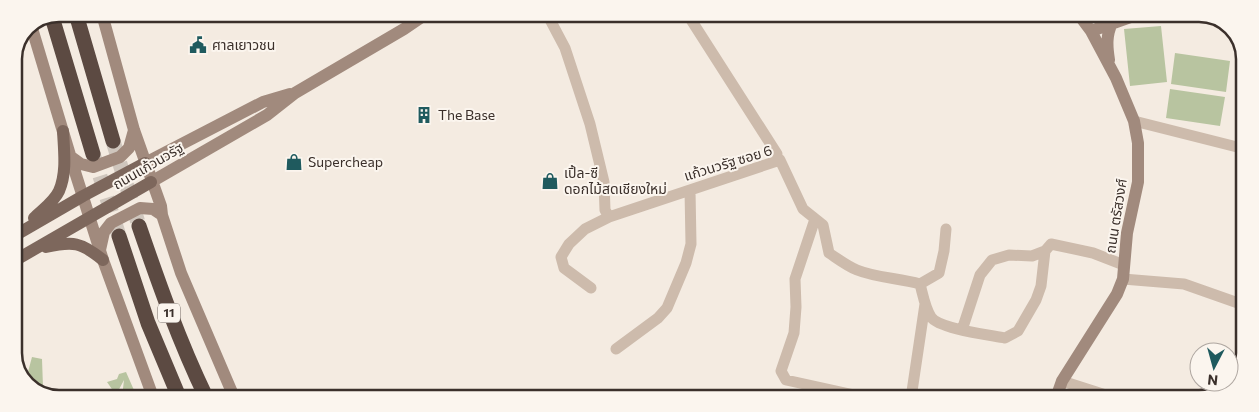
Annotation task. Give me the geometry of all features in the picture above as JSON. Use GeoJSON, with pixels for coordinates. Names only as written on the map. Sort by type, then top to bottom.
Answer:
{"type":"FeatureCollection","features":[{"type":"Feature","properties":{"kind":"highway"},"geometry":{"type":"LineString","coordinates":[[78,22],[113,141]]}},
{"type":"Feature","properties":{"kind":"highway"},"geometry":{"type":"LineString","coordinates":[[54,23],[93,154]]}},
{"type":"Feature","properties":{"kind":"highway","name":"11"},"geometry":{"type":"LineString","coordinates":[[140,226],[168,309],[202,390]]}},
{"type":"Feature","properties":{"kind":"highway","name":"11"},"geometry":{"type":"LineString","coordinates":[[119,236],[148,323],[177,390]]}},
{"type":"Feature","properties":{"kind":"main road"},"geometry":{"type":"LineString","coordinates":[[23,229],[52,201],[58,192],[62,180],[64,162],[63,131]]}},
{"type":"Feature","properties":{"kind":"main road","name":"ถนนแก้วนวรัฐ"},"geometry":{"type":"LineString","coordinates":[[23,231],[82,196],[145,163]]}},
{"type":"Feature","properties":{"kind":"main road","name":"ถนนแก้วนวรัฐ"},"geometry":{"type":"LineString","coordinates":[[23,256],[151,182]]}},
{"type":"Feature","properties":{"kind":"main road"},"geometry":{"type":"LineString","coordinates":[[32,250],[68,243],[86,247],[101,255]]}},
{"type":"Feature","properties":{"kind":"street"},"geometry":{"type":"LineString","coordinates":[[104,22],[134,130],[161,206],[162,215],[181,273],[231,390]]}},
{"type":"Feature","properties":{"kind":"street","name":"ถนนแก้วนวรัฐ"},"geometry":{"type":"LineString","coordinates":[[151,182],[268,115],[295,93],[414,22]]}},
{"type":"Feature","properties":{"kind":"street"},"geometry":{"type":"LineString","coordinates":[[550,22],[565,48],[587,116],[604,182],[605,210],[609,217]]}},
{"type":"Feature","properties":{"kind":"street"},"geometry":{"type":"LineString","coordinates":[[692,22],[777,154]]}},
{"type":"Feature","properties":{"kind":"street","name":"ถนน ตรัสวงศ์"},"geometry":{"type":"LineString","coordinates":[[1059,390],[1062,381],[1117,294],[1123,278],[1127,233],[1138,182],[1138,143],[1134,121],[1109,64],[1084,22]]}},
{"type":"Feature","properties":{"kind":"street"},"geometry":{"type":"LineString","coordinates":[[1091,31],[1115,22]]}},
{"type":"Feature","properties":{"kind":"street"},"geometry":{"type":"LineString","coordinates":[[1109,64],[1107,44],[1108,33],[1112,23]]}},
{"type":"Feature","properties":{"kind":"street"},"geometry":{"type":"LineString","coordinates":[[33,33],[101,255],[149,390]]}},
{"type":"Feature","properties":{"kind":"street","name":"ถนนแก้วนวรัฐ"},"geometry":{"type":"LineString","coordinates":[[145,163],[263,102],[295,93]]}},
{"type":"Feature","properties":{"kind":"street"},"geometry":{"type":"LineString","coordinates":[[1134,121],[1236,147]]}},
{"type":"Feature","properties":{"kind":"street"},"geometry":{"type":"LineString","coordinates":[[70,156],[81,164],[93,167],[120,157],[129,148],[134,130]]}},
{"type":"Feature","properties":{"kind":"street","name":"แก้วนวรัฐ ซอย 6"},"geometry":{"type":"LineString","coordinates":[[591,288],[564,268],[561,257],[569,244],[585,229],[609,217],[780,160],[803,209],[823,225],[829,253],[857,270],[920,284]]}},
{"type":"Feature","properties":{"kind":"street"},"geometry":{"type":"LineString","coordinates":[[616,349],[658,318],[668,308],[686,263],[691,244],[690,190]]}},
{"type":"Feature","properties":{"kind":"street"},"geometry":{"type":"LineString","coordinates":[[101,255],[104,232],[111,223],[140,208],[153,209],[162,215]]}},
{"type":"Feature","properties":{"kind":"street"},"geometry":{"type":"LineString","coordinates":[[815,219],[795,279],[796,307],[794,332],[781,371],[786,380],[832,390]]}},
{"type":"Feature","properties":{"kind":"street"},"geometry":{"type":"LineString","coordinates":[[946,229],[939,273],[920,284],[925,304],[932,319],[945,326],[962,330],[1005,338],[1018,330],[1036,300],[1041,286],[1046,251],[1051,244],[1093,253],[1124,265]]}},
{"type":"Feature","properties":{"kind":"street"},"geometry":{"type":"LineString","coordinates":[[962,330],[980,275],[992,260],[1009,255],[1032,256],[1046,251]]}},
{"type":"Feature","properties":{"kind":"street"},"geometry":{"type":"LineString","coordinates":[[1123,278],[1184,284],[1236,302]]}},
{"type":"Feature","properties":{"kind":"street"},"geometry":{"type":"LineString","coordinates":[[912,390],[925,304]]}},
{"type":"Feature","properties":{"kind":"street"},"geometry":{"type":"LineString","coordinates":[[1062,381],[1090,390]]}},
{"type":"Feature","properties":{"kind":"green space"},"geometry":{"type":"Polygon","coordinates":[[[1161,26],[1167,82],[1130,86],[1124,29],[1161,26]]]}},
{"type":"Feature","properties":{"kind":"green space"},"geometry":{"type":"Polygon","coordinates":[[[1175,53],[1230,61],[1226,92],[1171,84],[1175,53]]]}},
{"type":"Feature","properties":{"kind":"green space"},"geometry":{"type":"Polygon","coordinates":[[[1170,89],[1225,97],[1220,126],[1166,118],[1170,89]]]}},
{"type":"Feature","properties":{"kind":"green space"},"geometry":{"type":"Polygon","coordinates":[[[32,357],[42,359],[43,386],[35,380],[28,372],[32,357]]]}},
{"type":"Feature","properties":{"kind":"green space"},"geometry":{"type":"Polygon","coordinates":[[[126,372],[134,390],[123,390],[124,380],[119,390],[113,390],[107,382],[117,379],[119,374],[126,372]]]}},
{"type":"Feature","properties":{"kind":"tunnel"},"geometry":{"type":"LineString","coordinates":[[113,141],[139,226]]}},
{"type":"Feature","properties":{"kind":"tunnel"},"geometry":{"type":"LineString","coordinates":[[93,154],[119,236]]}},
{"type":"Feature","properties":{"kind":"place","name":"ศาลเยาวชน"},"geometry":{"type":"Point","coordinates":[198,45]}},
{"type":"Feature","properties":{"kind":"place","name":"The Base"},"geometry":{"type":"Point","coordinates":[424,115]}},
{"type":"Feature","properties":{"kind":"place","name":"Supercheap"},"geometry":{"type":"Point","coordinates":[294,162]}},
{"type":"Feature","properties":{"kind":"place","name":"เปิ้ล-ซี ดอกไม้สดเชียงใหม่"},"geometry":{"type":"Point","coordinates":[550,181]}}]}
